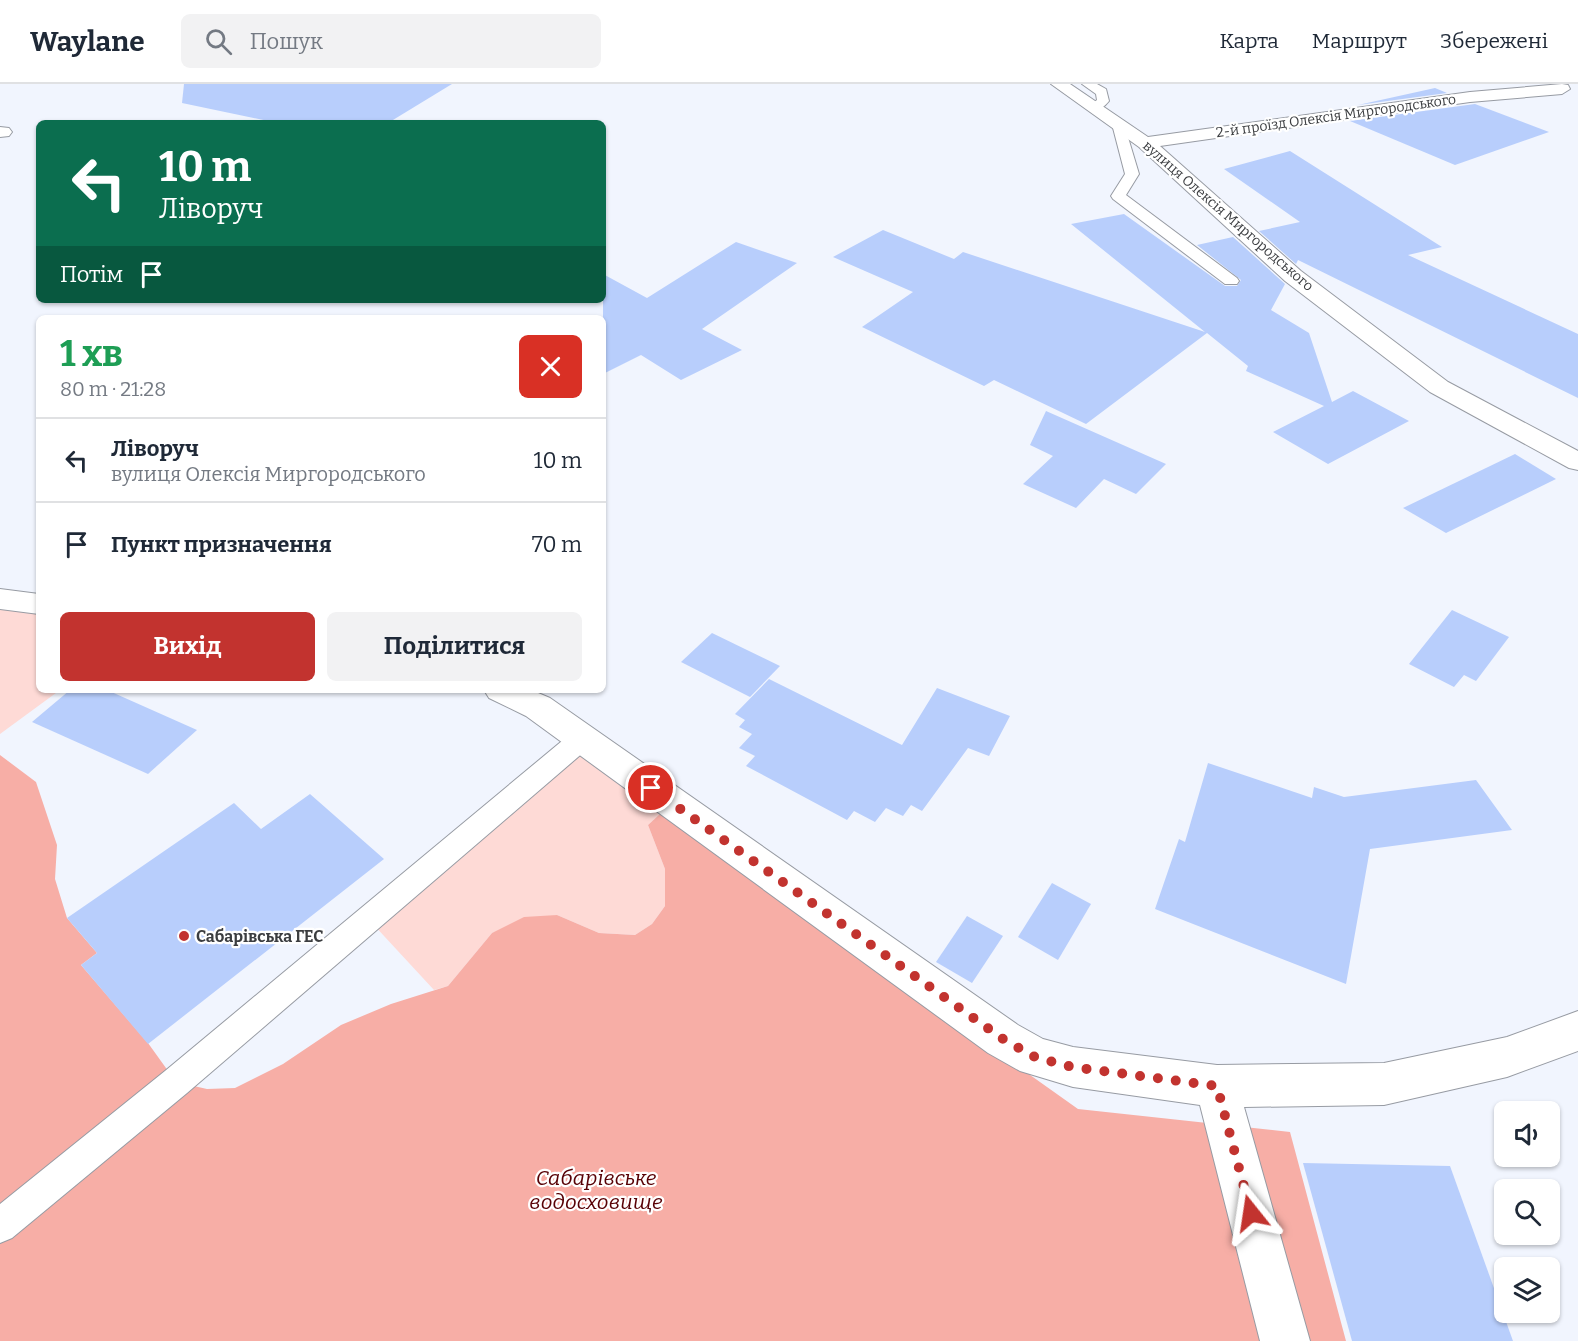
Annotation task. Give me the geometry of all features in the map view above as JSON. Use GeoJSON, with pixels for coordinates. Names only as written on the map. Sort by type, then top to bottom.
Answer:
{"type":"FeatureCollection","features":[{"type":"Feature","properties":{"kind":"street","name":"вулиця Олексія Миргородського"},"geometry":{"type":"LineString","coordinates":[[1059,84],[1145,143],[1293,276],[1439,387],[1578,462]]}},
{"type":"Feature","properties":{"kind":"street","name":"2-й проїзд Олексія Миргородського"},"geometry":{"type":"LineString","coordinates":[[1145,143],[1470,97],[1562,89]]}},
{"type":"Feature","properties":{"kind":"street"},"geometry":{"type":"LineString","coordinates":[[0,599],[36,604]]}},
{"type":"Feature","properties":{"kind":"street"},"geometry":{"type":"LineString","coordinates":[[514,693],[538,698],[583,738],[1003,1039],[1035,1057],[1072,1067],[1217,1086],[1384,1084],[1506,1057],[1578,1031]]}},
{"type":"Feature","properties":{"kind":"street"},"geometry":{"type":"LineString","coordinates":[[1217,1086],[1286,1341]]}},
{"type":"Feature","properties":{"kind":"lane"},"geometry":{"type":"LineString","coordinates":[[1088,84],[1102,92],[1103,101],[1093,107]]}},
{"type":"Feature","properties":{"kind":"lane"},"geometry":{"type":"LineString","coordinates":[[1118,124],[1132,174],[1118,196],[1231,281]]}},
{"type":"Feature","properties":{"kind":"lane"},"geometry":{"type":"LineString","coordinates":[[0,1226],[176,1082],[583,738]]}},
{"type":"Feature","properties":{"kind":"shaded area"},"geometry":{"type":"Polygon","coordinates":[[[0,599],[36,604],[36,693],[56,693],[0,734],[0,599]]]}},
{"type":"Feature","properties":{"kind":"shaded area"},"geometry":{"type":"Polygon","coordinates":[[[587,742],[661,813],[648,825],[665,869],[665,906],[652,924],[635,935],[599,933],[557,915],[492,933],[448,986],[434,990],[372,923],[587,742]]]}},
{"type":"Feature","properties":{"kind":"shaded area"},"geometry":{"type":"Polygon","coordinates":[[[0,755],[36,782],[57,845],[55,879],[67,918],[97,953],[81,965],[148,1043],[176,1082],[207,1089],[235,1088],[283,1064],[341,1025],[391,1004],[448,986],[492,933],[524,917],[557,915],[599,933],[635,935],[652,924],[665,906],[665,869],[648,825],[661,813],[1078,1109],[1290,1132],[1346,1341],[0,1341],[0,755]]]}},
{"type":"Feature","properties":{"kind":"building"},"geometry":{"type":"Polygon","coordinates":[[[184,84],[452,84],[393,120],[264,120],[182,103],[184,84]]]}},
{"type":"Feature","properties":{"kind":"building"},"geometry":{"type":"Polygon","coordinates":[[[1435,88],[1447,93],[1358,105],[1435,88]]]}},
{"type":"Feature","properties":{"kind":"building"},"geometry":{"type":"Polygon","coordinates":[[[1475,104],[1549,132],[1455,165],[1350,121],[1475,104]]]}},
{"type":"Feature","properties":{"kind":"building"},"geometry":{"type":"Polygon","coordinates":[[[1290,151],[1442,247],[1408,255],[1578,334],[1578,398],[1298,260],[1296,264],[1259,231],[1300,222],[1224,169],[1290,151]]]}},
{"type":"Feature","properties":{"kind":"building"},"geometry":{"type":"Polygon","coordinates":[[[1124,214],[1225,286],[1237,286],[1241,280],[1197,245],[1233,237],[1285,284],[1271,310],[1309,333],[1332,402],[1353,391],[1409,421],[1328,464],[1273,432],[1324,406],[1246,371],[1248,366],[1207,333],[1086,424],[994,380],[984,386],[862,327],[913,292],[833,257],[883,230],[954,259],[963,252],[1205,332],[1071,224],[1124,214]]]}},
{"type":"Feature","properties":{"kind":"building"},"geometry":{"type":"Polygon","coordinates":[[[736,242],[797,263],[702,329],[742,350],[681,380],[641,355],[606,372],[606,315],[603,315],[603,303],[606,303],[606,276],[647,298],[736,242]]]}},
{"type":"Feature","properties":{"kind":"building"},"geometry":{"type":"Polygon","coordinates":[[[1046,411],[1166,464],[1136,494],[1104,479],[1076,508],[1023,484],[1053,456],[1030,445],[1046,411]]]}},
{"type":"Feature","properties":{"kind":"building"},"geometry":{"type":"Polygon","coordinates":[[[1515,454],[1556,479],[1446,533],[1403,508],[1515,454]]]}},
{"type":"Feature","properties":{"kind":"building"},"geometry":{"type":"Polygon","coordinates":[[[1452,610],[1509,637],[1476,681],[1464,675],[1454,687],[1409,664],[1452,610]]]}},
{"type":"Feature","properties":{"kind":"building"},"geometry":{"type":"Polygon","coordinates":[[[712,633],[780,666],[750,697],[681,662],[712,633]]]}},
{"type":"Feature","properties":{"kind":"building"},"geometry":{"type":"Polygon","coordinates":[[[769,679],[902,745],[937,688],[1010,716],[989,756],[968,748],[922,811],[911,805],[903,816],[886,808],[875,822],[854,811],[847,820],[746,766],[755,756],[739,748],[752,734],[739,727],[745,720],[735,714],[769,679]]]}},
{"type":"Feature","properties":{"kind":"building"},"geometry":{"type":"Polygon","coordinates":[[[66,693],[114,693],[197,730],[148,774],[32,722],[66,693]]]}},
{"type":"Feature","properties":{"kind":"building"},"geometry":{"type":"Polygon","coordinates":[[[1208,763],[1312,798],[1314,787],[1344,797],[1476,780],[1512,830],[1370,849],[1346,984],[1155,909],[1179,839],[1185,842],[1208,763]]]}},
{"type":"Feature","properties":{"kind":"building","name":"Сабарівська ГЕС"},"geometry":{"type":"Polygon","coordinates":[[[310,794],[384,859],[148,1044],[81,965],[97,953],[67,918],[234,803],[261,829],[310,794]]]}},
{"type":"Feature","properties":{"kind":"building"},"geometry":{"type":"Polygon","coordinates":[[[1052,883],[1091,904],[1058,960],[1018,937],[1052,883]]]}},
{"type":"Feature","properties":{"kind":"building"},"geometry":{"type":"Polygon","coordinates":[[[967,916],[1003,936],[972,983],[936,962],[967,916]]]}},
{"type":"Feature","properties":{"kind":"building"},"geometry":{"type":"Polygon","coordinates":[[[1303,1163],[1450,1166],[1494,1288],[1494,1323],[1507,1323],[1513,1341],[1352,1341],[1303,1163]]]}},
{"type":"Feature","properties":{"kind":"place","name":"Сабарівська ГЕС"},"geometry":{"type":"Point","coordinates":[184,936]}},
{"type":"Feature","properties":{"kind":"route"},"geometry":{"type":"LineString","coordinates":[[651,788],[1003,1039],[1035,1057],[1072,1067],[1217,1086],[1251,1213]]}},
{"type":"Feature","properties":{"kind":"water label","name":"Сабарівське водосховище"},"geometry":{"type":"Point","coordinates":[596,1190]}}]}
